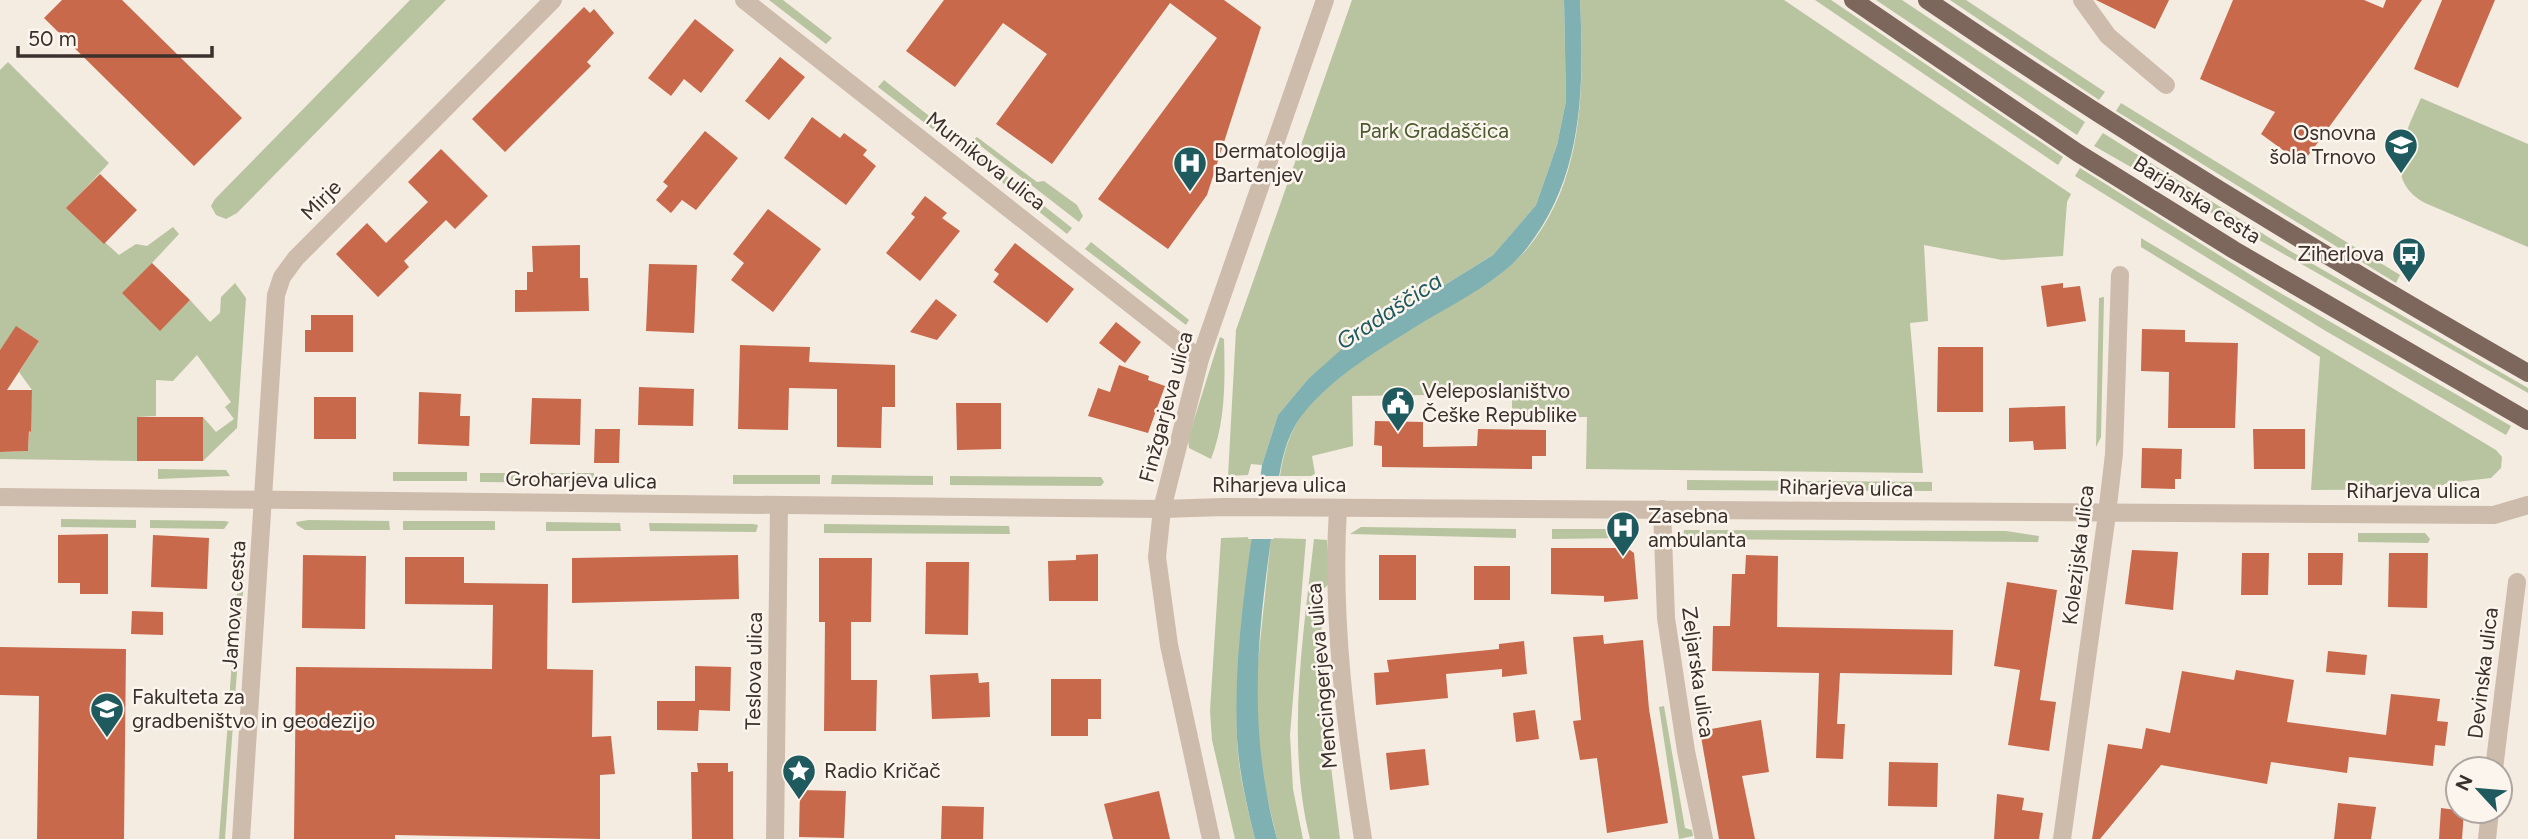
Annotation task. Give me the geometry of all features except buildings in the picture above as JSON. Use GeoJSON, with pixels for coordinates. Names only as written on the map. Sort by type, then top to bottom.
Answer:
{"type":"FeatureCollection","features":[{"type":"Feature","properties":{"kind":"main road","name":"Barjanska cesta"},"geometry":{"type":"LineString","coordinates":[[1853,0],[2078,153],[2222,242],[2528,421]]}},
{"type":"Feature","properties":{"kind":"main road","name":"Barjanska cesta"},"geometry":{"type":"LineString","coordinates":[[1927,0],[2200,180],[2386,292],[2528,373]]}},
{"type":"Feature","properties":{"kind":"street","name":"Mirje"},"geometry":{"type":"LineString","coordinates":[[264,499],[276,295],[286,270],[554,0]]}},
{"type":"Feature","properties":{"kind":"street","name":"Murnikova ulica"},"geometry":{"type":"LineString","coordinates":[[744,0],[1200,359]]}},
{"type":"Feature","properties":{"kind":"street"},"geometry":{"type":"LineString","coordinates":[[2082,0],[2108,36],[2166,85]]}},
{"type":"Feature","properties":{"kind":"street","name":"Finžgarjeva ulica"},"geometry":{"type":"LineString","coordinates":[[1211,839],[1169,645],[1157,557],[1162,509],[1200,359],[1319,3]]}},
{"type":"Feature","properties":{"kind":"street","name":"Kolezijska ulica"},"geometry":{"type":"LineString","coordinates":[[2062,839],[2114,454],[2120,275]]}},
{"type":"Feature","properties":{"kind":"street","name":"Groharjeva ulica"},"geometry":{"type":"LineString","coordinates":[[0,497],[1162,509]]}},
{"type":"Feature","properties":{"kind":"street","name":"Jamova cesta"},"geometry":{"type":"LineString","coordinates":[[241,839],[264,499]]}},
{"type":"Feature","properties":{"kind":"street","name":"Teslova ulica"},"geometry":{"type":"LineString","coordinates":[[775,839],[779,505]]}},
{"type":"Feature","properties":{"kind":"street","name":"Riharjeva ulica"},"geometry":{"type":"LineString","coordinates":[[1162,509],[1224,507],[2494,515],[2528,505]]}},
{"type":"Feature","properties":{"kind":"street","name":"Mencingerjeva ulica"},"geometry":{"type":"LineString","coordinates":[[1338,508],[1337,594],[1341,669],[1363,839]]}},
{"type":"Feature","properties":{"kind":"street","name":"Zeljarska ulica"},"geometry":{"type":"LineString","coordinates":[[1661,509],[1666,618],[1686,751],[1704,839]]}},
{"type":"Feature","properties":{"kind":"street","name":"Devinska ulica"},"geometry":{"type":"LineString","coordinates":[[2496,755],[2517,582]]}},
{"type":"Feature","properties":{"kind":"green space"},"geometry":{"type":"Polygon","coordinates":[[[410,0],[446,0],[237,213],[226,219],[216,215],[211,206],[215,199],[410,0]]]}},
{"type":"Feature","properties":{"kind":"green space"},"geometry":{"type":"Polygon","coordinates":[[[769,0],[783,0],[832,38],[826,44],[769,0]]]}},
{"type":"Feature","properties":{"kind":"green space","name":"Park Gradaščica"},"geometry":{"type":"Polygon","coordinates":[[[1352,0],[1564,0],[1566,101],[1557,145],[1536,205],[1493,255],[1359,338],[1308,379],[1278,415],[1262,465],[1251,464],[1248,475],[1228,476],[1236,330],[1352,0]]]}},
{"type":"Feature","properties":{"kind":"green space"},"geometry":{"type":"Polygon","coordinates":[[[1580,0],[1784,0],[2071,194],[2067,202],[2063,256],[2002,260],[1924,245],[1928,321],[1910,323],[1923,473],[1586,469],[1587,417],[1512,417],[1512,394],[1352,396],[1353,446],[1312,456],[1315,474],[1311,476],[1280,476],[1293,430],[1317,397],[1358,362],[1509,265],[1522,255],[1546,222],[1560,193],[1577,130],[1582,65],[1580,0]]]}},
{"type":"Feature","properties":{"kind":"green space"},"geometry":{"type":"Polygon","coordinates":[[[1815,0],[1831,0],[2063,157],[2058,165],[1815,0]]]}},
{"type":"Feature","properties":{"kind":"green space"},"geometry":{"type":"Polygon","coordinates":[[[1876,0],[1902,0],[2085,122],[2077,135],[1876,0]]]}},
{"type":"Feature","properties":{"kind":"green space"},"geometry":{"type":"Polygon","coordinates":[[[1950,0],[1966,0],[2105,92],[2099,100],[1950,0]]]}},
{"type":"Feature","properties":{"kind":"green space"},"geometry":{"type":"Polygon","coordinates":[[[8,62],[109,163],[67,208],[119,255],[136,244],[147,246],[173,227],[179,234],[152,263],[160,330],[190,300],[210,322],[220,313],[221,297],[235,283],[246,298],[237,428],[203,461],[203,417],[216,432],[234,419],[225,407],[231,402],[197,355],[173,381],[156,380],[156,416],[137,417],[137,461],[0,459],[0,452],[28,451],[32,390],[19,372],[39,341],[16,327],[0,350],[0,70],[8,62]]]}},
{"type":"Feature","properties":{"kind":"green space"},"geometry":{"type":"Polygon","coordinates":[[[884,80],[948,131],[943,137],[878,87],[884,80]]]}},
{"type":"Feature","properties":{"kind":"green space"},"geometry":{"type":"Polygon","coordinates":[[[2421,98],[2528,144],[2528,247],[2425,203],[2411,193],[2403,181],[2400,154],[2421,98]]]}},
{"type":"Feature","properties":{"kind":"green space"},"geometry":{"type":"Polygon","coordinates":[[[2121,103],[2400,275],[2396,283],[2116,111],[2121,103]]]}},
{"type":"Feature","properties":{"kind":"green space"},"geometry":{"type":"Polygon","coordinates":[[[2103,133],[2292,252],[2528,388],[2528,393],[2094,146],[2103,133]]]}},
{"type":"Feature","properties":{"kind":"green space"},"geometry":{"type":"Polygon","coordinates":[[[977,137],[1037,182],[1044,181],[1077,205],[1083,216],[1079,222],[973,140],[977,137]]]}},
{"type":"Feature","properties":{"kind":"green space"},"geometry":{"type":"Polygon","coordinates":[[[962,141],[1072,228],[1067,234],[958,147],[962,141]]]}},
{"type":"Feature","properties":{"kind":"green space"},"geometry":{"type":"Polygon","coordinates":[[[2080,168],[2270,287],[2511,426],[2506,435],[2324,330],[2075,176],[2080,168]]]}},
{"type":"Feature","properties":{"kind":"green space"},"geometry":{"type":"Polygon","coordinates":[[[2141,238],[2496,450],[2502,457],[2501,468],[2491,478],[2447,483],[2435,489],[2311,490],[2320,357],[2141,247],[2141,238]]]}},
{"type":"Feature","properties":{"kind":"green space"},"geometry":{"type":"Polygon","coordinates":[[[1091,242],[1189,320],[1186,325],[1085,249],[1091,242]]]}},
{"type":"Feature","properties":{"kind":"green space"},"geometry":{"type":"Polygon","coordinates":[[[2104,297],[2101,437],[2096,447],[2099,298],[2104,297]]]}},
{"type":"Feature","properties":{"kind":"green space"},"geometry":{"type":"Polygon","coordinates":[[[1220,337],[1224,339],[1224,400],[1220,430],[1211,459],[1189,448],[1188,439],[1220,337]]]}},
{"type":"Feature","properties":{"kind":"green space"},"geometry":{"type":"Polygon","coordinates":[[[158,469],[226,470],[230,476],[158,479],[158,469]]]}},
{"type":"Feature","properties":{"kind":"green space"},"geometry":{"type":"Polygon","coordinates":[[[393,472],[467,472],[467,481],[393,481],[393,472]]]}},
{"type":"Feature","properties":{"kind":"green space"},"geometry":{"type":"Polygon","coordinates":[[[480,473],[594,473],[594,483],[480,482],[480,473]]]}},
{"type":"Feature","properties":{"kind":"green space"},"geometry":{"type":"Polygon","coordinates":[[[733,475],[820,475],[820,484],[733,484],[733,475]]]}},
{"type":"Feature","properties":{"kind":"green space"},"geometry":{"type":"Polygon","coordinates":[[[832,475],[933,476],[933,485],[831,484],[832,475]]]}},
{"type":"Feature","properties":{"kind":"green space"},"geometry":{"type":"Polygon","coordinates":[[[950,476],[1101,477],[1104,482],[1101,486],[950,485],[950,476]]]}},
{"type":"Feature","properties":{"kind":"green space"},"geometry":{"type":"Polygon","coordinates":[[[1687,480],[1932,482],[1932,491],[1687,490],[1687,480]]]}},
{"type":"Feature","properties":{"kind":"green space"},"geometry":{"type":"Polygon","coordinates":[[[61,519],[136,520],[136,528],[61,527],[61,519]]]}},
{"type":"Feature","properties":{"kind":"green space"},"geometry":{"type":"Polygon","coordinates":[[[150,520],[229,522],[224,529],[150,528],[150,520]]]}},
{"type":"Feature","properties":{"kind":"green space"},"geometry":{"type":"Polygon","coordinates":[[[389,521],[390,530],[305,530],[296,522],[389,521]]]}},
{"type":"Feature","properties":{"kind":"green space"},"geometry":{"type":"Polygon","coordinates":[[[403,521],[495,521],[495,530],[403,530],[403,521]]]}},
{"type":"Feature","properties":{"kind":"green space"},"geometry":{"type":"Polygon","coordinates":[[[546,522],[620,523],[621,531],[546,531],[546,522]]]}},
{"type":"Feature","properties":{"kind":"green space"},"geometry":{"type":"Polygon","coordinates":[[[649,523],[758,525],[756,532],[650,531],[649,523]]]}},
{"type":"Feature","properties":{"kind":"green space"},"geometry":{"type":"Polygon","coordinates":[[[824,524],[1009,526],[1010,534],[824,533],[824,524]]]}},
{"type":"Feature","properties":{"kind":"green space"},"geometry":{"type":"Polygon","coordinates":[[[1361,527],[1516,529],[1516,538],[1350,534],[1361,527]]]}},
{"type":"Feature","properties":{"kind":"green space"},"geometry":{"type":"Polygon","coordinates":[[[1552,529],[1625,529],[1624,538],[1552,539],[1552,529]]]}},
{"type":"Feature","properties":{"kind":"green space"},"geometry":{"type":"Polygon","coordinates":[[[1684,530],[2006,531],[2039,536],[2038,542],[1683,539],[1684,530]]]}},
{"type":"Feature","properties":{"kind":"green space"},"geometry":{"type":"Polygon","coordinates":[[[2358,533],[2425,533],[2430,539],[2428,543],[2358,542],[2358,533]]]}},
{"type":"Feature","properties":{"kind":"green space"},"geometry":{"type":"Polygon","coordinates":[[[1252,537],[1239,662],[1237,738],[1241,776],[1255,839],[1235,839],[1212,740],[1210,711],[1221,538],[1252,537]]]}},
{"type":"Feature","properties":{"kind":"green space"},"geometry":{"type":"Polygon","coordinates":[[[1271,538],[1306,539],[1290,735],[1293,789],[1303,839],[1277,839],[1261,771],[1255,690],[1271,538]]]}},
{"type":"Feature","properties":{"kind":"green space"},"geometry":{"type":"Polygon","coordinates":[[[1314,539],[1327,540],[1330,583],[1320,592],[1326,726],[1340,839],[1310,839],[1299,765],[1299,689],[1314,539]]]}},
{"type":"Feature","properties":{"kind":"green space"},"geometry":{"type":"Polygon","coordinates":[[[239,566],[245,567],[235,698],[229,701],[239,566]]]}},
{"type":"Feature","properties":{"kind":"green space"},"geometry":{"type":"Polygon","coordinates":[[[1664,706],[1685,828],[1692,830],[1693,836],[1679,839],[1659,707],[1664,706]]]}},
{"type":"Feature","properties":{"kind":"green space"},"geometry":{"type":"Polygon","coordinates":[[[228,721],[233,724],[225,839],[219,839],[228,721]]]}},
{"type":"Feature","properties":{"kind":"water"},"geometry":{"type":"Polygon","coordinates":[[[1564,0],[1580,0],[1580,97],[1570,161],[1546,220],[1527,248],[1505,270],[1343,375],[1303,414],[1289,439],[1278,482],[1259,644],[1258,720],[1261,759],[1277,839],[1255,839],[1238,751],[1236,704],[1240,635],[1262,465],[1278,415],[1308,379],[1343,348],[1493,255],[1536,205],[1557,145],[1566,101],[1564,0]]]}},
{"type":"Feature","properties":{"kind":"pier"},"geometry":{"type":"Polygon","coordinates":[[[1257,476],[1283,476],[1274,539],[1248,539],[1257,476]]]}},
{"type":"Feature","properties":{"kind":"place","name":"Osnovna šola Trnovo"},"geometry":{"type":"Point","coordinates":[2401,175]}},
{"type":"Feature","properties":{"kind":"place","name":"Dermatologija Bartenjev"},"geometry":{"type":"Point","coordinates":[1190,193]}},
{"type":"Feature","properties":{"kind":"place","name":"Ziherlova"},"geometry":{"type":"Point","coordinates":[2409,284]}},
{"type":"Feature","properties":{"kind":"place","name":"Veleposlaništvo Češke Republike"},"geometry":{"type":"Point","coordinates":[1398,433]}},
{"type":"Feature","properties":{"kind":"place","name":"Zasebna ambulanta"},"geometry":{"type":"Point","coordinates":[1623,558]}},
{"type":"Feature","properties":{"kind":"place","name":"Fakulteta za gradbeništvo in geodezijo"},"geometry":{"type":"Point","coordinates":[107,739]}},
{"type":"Feature","properties":{"kind":"place","name":"Radio Kričač"},"geometry":{"type":"Point","coordinates":[799,801]}},
{"type":"Feature","properties":{"kind":"water label","name":"Gradaščica"},"geometry":{"type":"Point","coordinates":[1389,311]}}]}
